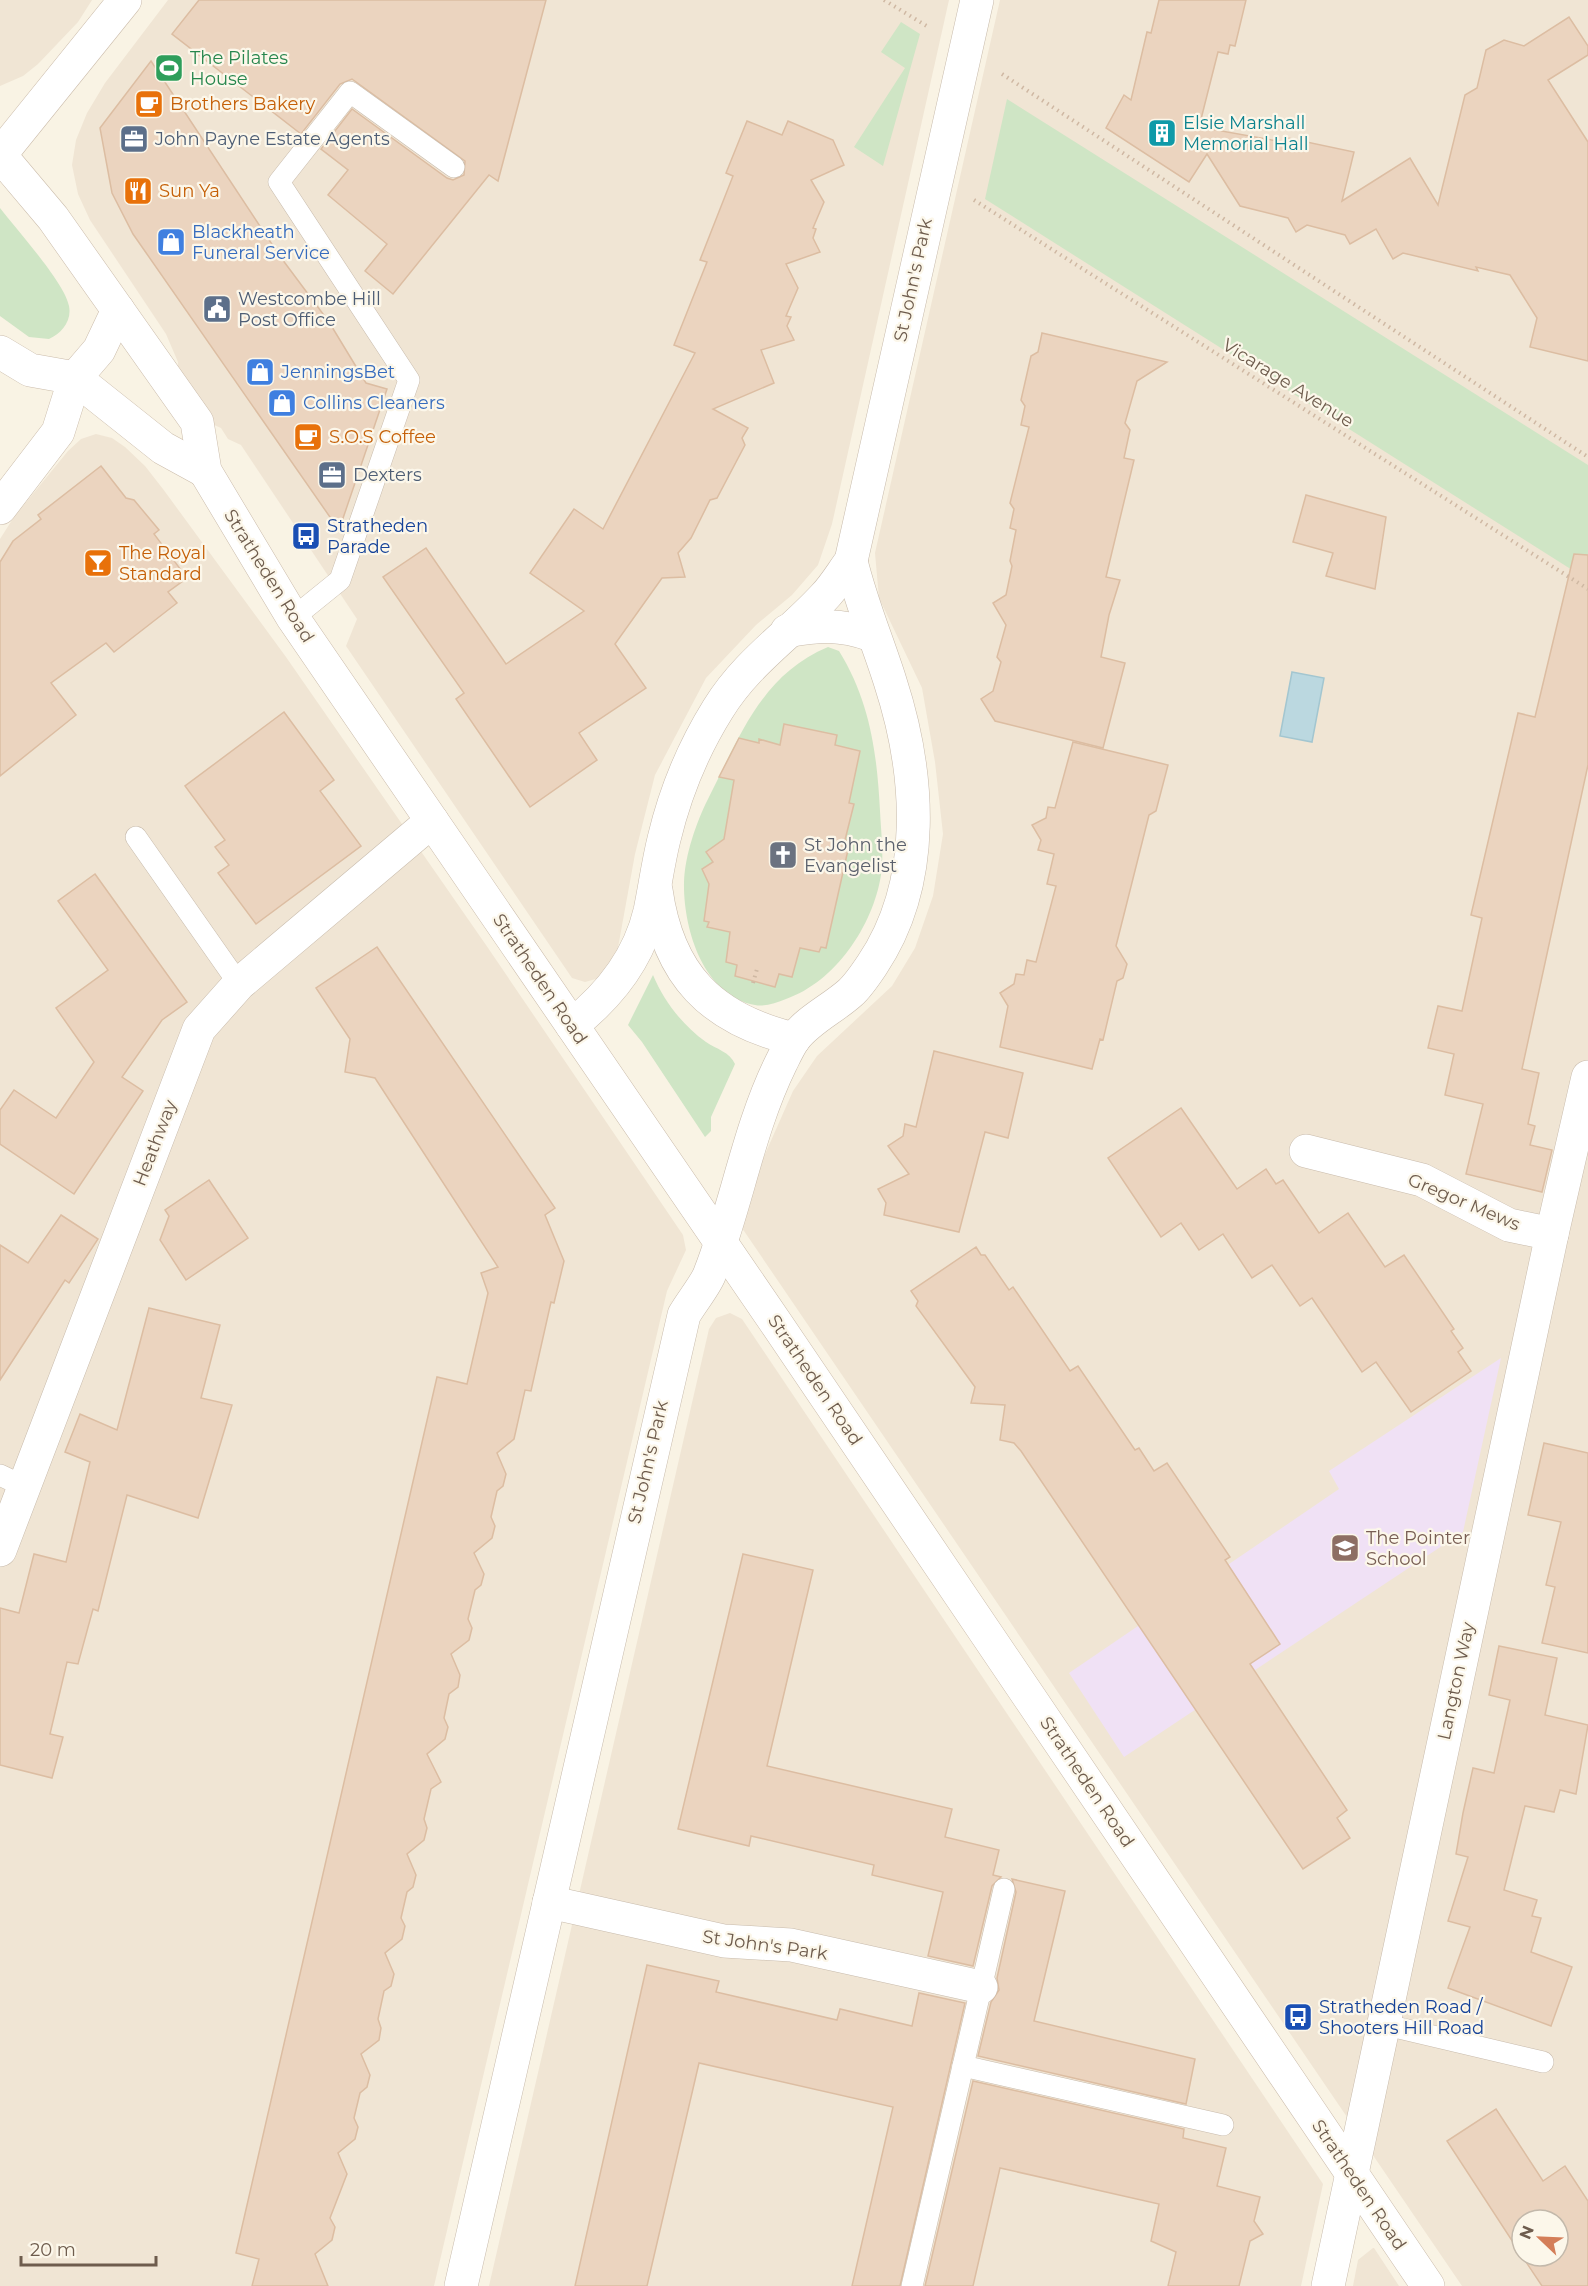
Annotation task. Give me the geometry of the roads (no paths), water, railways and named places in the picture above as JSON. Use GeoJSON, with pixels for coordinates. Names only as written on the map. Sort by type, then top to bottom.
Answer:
{"type":"FeatureCollection","features":[{"type":"Feature","properties":{"kind":"street"},"geometry":{"type":"LineString","coordinates":[[0,508],[58,432],[75,378],[99,350],[118,310],[53,218],[0,155],[125,0]]}},
{"type":"Feature","properties":{"kind":"street","name":"St John's Park"},"geometry":{"type":"LineString","coordinates":[[572,1025],[606,994],[623,972],[646,922],[679,789],[696,748],[718,709],[744,672],[825,597],[851,561],[977,0]]}},
{"type":"Feature","properties":{"kind":"street","name":"Stratheden Road"},"geometry":{"type":"LineString","coordinates":[[118,310],[196,422],[205,471],[293,618],[1098,1796],[1351,2176],[1428,2286]]}},
{"type":"Feature","properties":{"kind":"street"},"geometry":{"type":"LineString","coordinates":[[0,352],[30,370],[75,378],[162,448],[205,471]]}},
{"type":"Feature","properties":{"kind":"street","name":"St John's Park"},"geometry":{"type":"LineString","coordinates":[[461,2286],[684,1315],[710,1275],[756,1123],[770,1087],[794,1039],[852,992],[889,936],[904,902],[911,860],[913,815],[910,769],[893,691],[872,634],[851,561]]}},
{"type":"Feature","properties":{"kind":"street"},"geometry":{"type":"LineString","coordinates":[[787,631],[824,625],[846,626],[872,634]]}},
{"type":"Feature","properties":{"kind":"street","name":"Heathway"},"geometry":{"type":"LineString","coordinates":[[0,1550],[11,1480],[199,1029],[239,984],[432,821]]}},
{"type":"Feature","properties":{"kind":"street","name":"St John's Park"},"geometry":{"type":"LineString","coordinates":[[655,879],[659,911],[669,941],[684,969],[703,995],[728,1016],[761,1031],[794,1039]]}},
{"type":"Feature","properties":{"kind":"street","name":"Langton Way"},"geometry":{"type":"LineString","coordinates":[[1328,2286],[1382,2024],[1552,1234],[1588,1077]]}},
{"type":"Feature","properties":{"kind":"street","name":"Gregor Mews"},"geometry":{"type":"LineString","coordinates":[[1306,1151],[1422,1180],[1509,1225],[1552,1234]]}},
{"type":"Feature","properties":{"kind":"street","name":"St John's Park"},"geometry":{"type":"LineString","coordinates":[[549,1902],[724,1941],[791,1945],[981,1986]]}},
{"type":"Feature","properties":{"kind":"lane"},"geometry":{"type":"LineString","coordinates":[[293,618],[340,580],[409,380],[279,182],[350,92],[454,167]]}},
{"type":"Feature","properties":{"kind":"lane"},"geometry":{"type":"LineString","coordinates":[[136,837],[239,984]]}},
{"type":"Feature","properties":{"kind":"lane"},"geometry":{"type":"LineString","coordinates":[[912,2286],[1004,1889]]}},
{"type":"Feature","properties":{"kind":"lane"},"geometry":{"type":"LineString","coordinates":[[1382,2024],[1543,2062]]}},
{"type":"Feature","properties":{"kind":"lane"},"geometry":{"type":"LineString","coordinates":[[963,2066],[1223,2125]]}},
{"type":"Feature","properties":{"kind":"water"},"geometry":{"type":"Polygon","coordinates":[[[1292,672],[1324,678],[1312,742],[1280,736],[1292,672]]]}},
{"type":"Feature","properties":{"kind":"place","name":"The Pilates House"},"geometry":{"type":"Point","coordinates":[169,68]}},
{"type":"Feature","properties":{"kind":"place","name":"Brothers Bakery"},"geometry":{"type":"Point","coordinates":[149,104]}},
{"type":"Feature","properties":{"kind":"place","name":"Elsie Marshall Memorial Hall"},"geometry":{"type":"Point","coordinates":[1162,133]}},
{"type":"Feature","properties":{"kind":"place","name":"John Payne Estate Agents"},"geometry":{"type":"Point","coordinates":[134,139]}},
{"type":"Feature","properties":{"kind":"place","name":"Sun Ya"},"geometry":{"type":"Point","coordinates":[138,191]}},
{"type":"Feature","properties":{"kind":"place","name":"Blackheath Funeral Service"},"geometry":{"type":"Point","coordinates":[171,242]}},
{"type":"Feature","properties":{"kind":"place","name":"Westcombe Hill Post Office"},"geometry":{"type":"Point","coordinates":[217,309]}},
{"type":"Feature","properties":{"kind":"place","name":"JenningsBet"},"geometry":{"type":"Point","coordinates":[260,372]}},
{"type":"Feature","properties":{"kind":"place","name":"Collins Cleaners"},"geometry":{"type":"Point","coordinates":[282,403]}},
{"type":"Feature","properties":{"kind":"place","name":"S.O.S Coffee"},"geometry":{"type":"Point","coordinates":[308,437]}},
{"type":"Feature","properties":{"kind":"place","name":"Dexters"},"geometry":{"type":"Point","coordinates":[332,475]}},
{"type":"Feature","properties":{"kind":"place","name":"Stratheden Parade"},"geometry":{"type":"Point","coordinates":[306,536]}},
{"type":"Feature","properties":{"kind":"place","name":"The Royal Standard"},"geometry":{"type":"Point","coordinates":[98,563]}},
{"type":"Feature","properties":{"kind":"place","name":"St John the Evangelist"},"geometry":{"type":"Point","coordinates":[783,855]}},
{"type":"Feature","properties":{"kind":"place","name":"The Pointer School"},"geometry":{"type":"Point","coordinates":[1345,1548]}},
{"type":"Feature","properties":{"kind":"place","name":"Stratheden Road / Shooters Hill Road"},"geometry":{"type":"Point","coordinates":[1298,2017]}}]}
